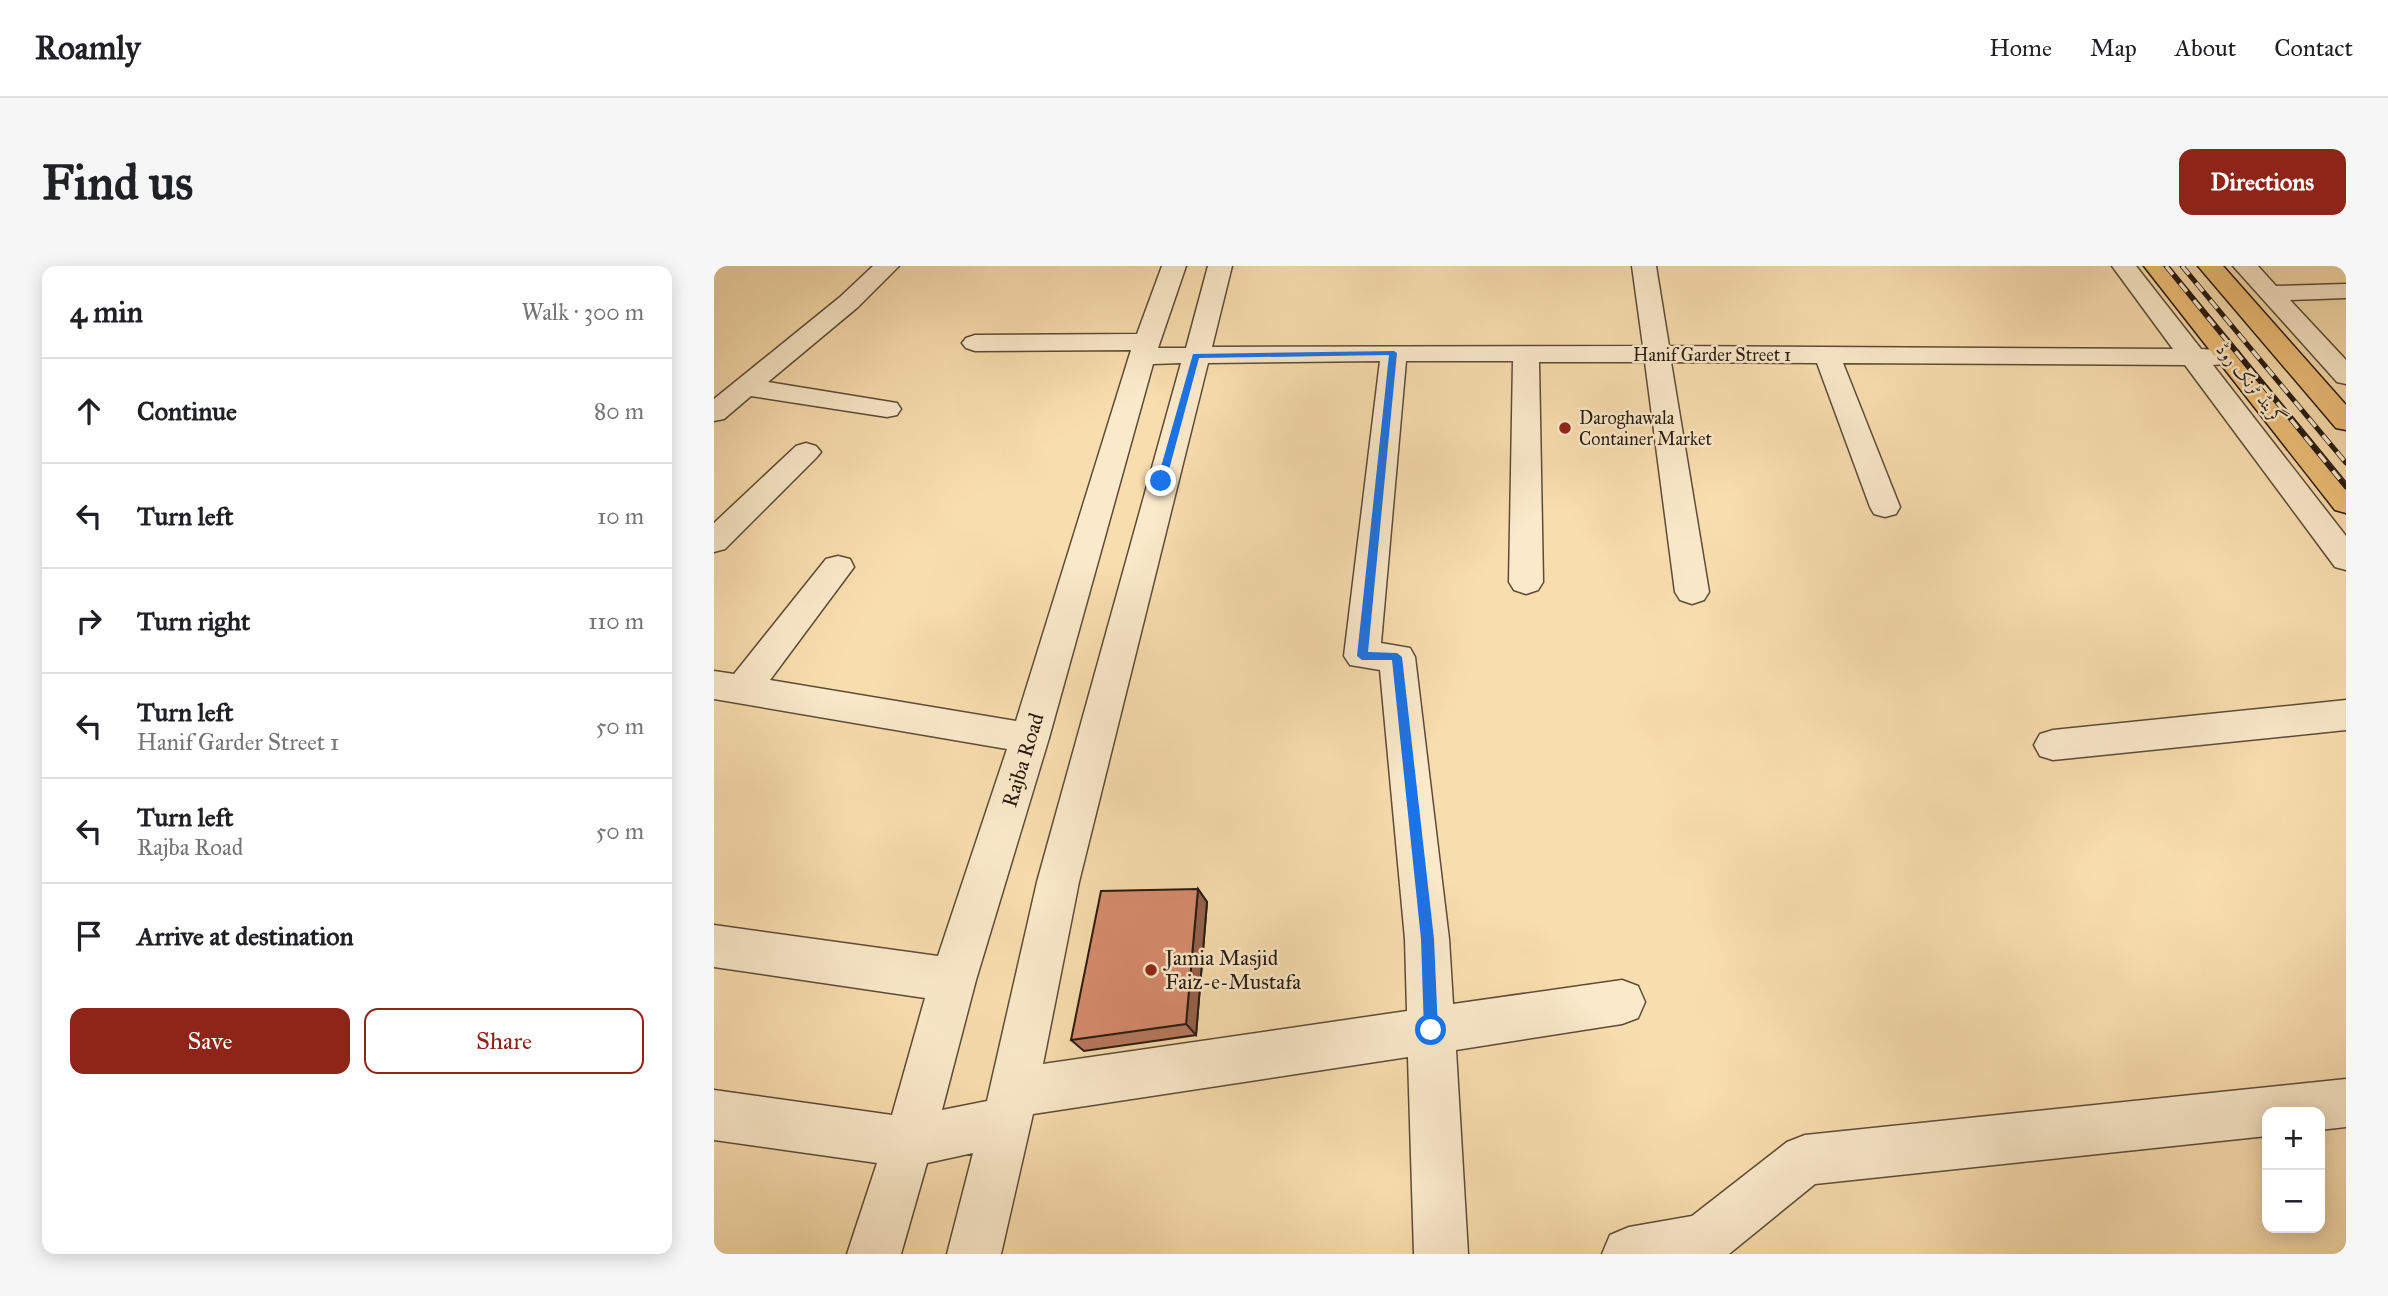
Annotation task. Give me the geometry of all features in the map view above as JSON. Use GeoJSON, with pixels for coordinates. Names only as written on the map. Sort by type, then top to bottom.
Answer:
{"type":"FeatureCollection","features":[{"type":"Feature","properties":{"kind":"main road","name":"گرینڈ ٹرنک روڈ"},"geometry":{"type":"LineString","coordinates":[[2156,266],[2346,503]]}},
{"type":"Feature","properties":{"kind":"main road"},"geometry":{"type":"LineString","coordinates":[[2210,266],[2346,422]]}},
{"type":"Feature","properties":{"kind":"street"},"geometry":{"type":"LineString","coordinates":[[714,413],[849,302],[887,266]]}},
{"type":"Feature","properties":{"kind":"street","name":"Rajba Road"},"geometry":{"type":"LineString","coordinates":[[874,1254],[953,980],[1030,738],[1145,349],[1174,266]]}},
{"type":"Feature","properties":{"kind":"street"},"geometry":{"type":"LineString","coordinates":[[974,1254],[1010,1108],[1058,882],[1220,266]]}},
{"type":"Feature","properties":{"kind":"street"},"geometry":{"type":"LineString","coordinates":[[1644,266],[1692,592]]}},
{"type":"Feature","properties":{"kind":"street"},"geometry":{"type":"LineString","coordinates":[[2124,266],[2346,559]]}},
{"type":"Feature","properties":{"kind":"street"},"geometry":{"type":"LineString","coordinates":[[2245,266],[2346,376]]}},
{"type":"Feature","properties":{"kind":"street"},"geometry":{"type":"LineString","coordinates":[[2270,293],[2346,291]]}},
{"type":"Feature","properties":{"kind":"street","name":"Hanif Garder Street 1"},"geometry":{"type":"LineString","coordinates":[[975,343],[1145,349],[1196,355],[1394,353],[2229,357]]}},
{"type":"Feature","properties":{"kind":"street"},"geometry":{"type":"LineString","coordinates":[[1394,353],[1362,656],[1397,657],[1427,939],[1441,1254]]}},
{"type":"Feature","properties":{"kind":"street"},"geometry":{"type":"LineString","coordinates":[[1526,354],[1526,582]]}},
{"type":"Feature","properties":{"kind":"street"},"geometry":{"type":"LineString","coordinates":[[1827,355],[1885,507]]}},
{"type":"Feature","properties":{"kind":"street"},"geometry":{"type":"LineString","coordinates":[[746,387],[887,409]]}},
{"type":"Feature","properties":{"kind":"street"},"geometry":{"type":"LineString","coordinates":[[714,541],[806,452]]}},
{"type":"Feature","properties":{"kind":"street"},"geometry":{"type":"LineString","coordinates":[[728,688],[838,567]]}},
{"type":"Feature","properties":{"kind":"street"},"geometry":{"type":"LineString","coordinates":[[728,688],[1030,738]]}},
{"type":"Feature","properties":{"kind":"street"},"geometry":{"type":"LineString","coordinates":[[2053,745],[2346,715]]}},
{"type":"Feature","properties":{"kind":"street"},"geometry":{"type":"LineString","coordinates":[[714,946],[953,980]]}},
{"type":"Feature","properties":{"kind":"street"},"geometry":{"type":"LineString","coordinates":[[714,1115],[907,1142],[1010,1108],[1431,1030],[1622,1002]]}},
{"type":"Feature","properties":{"kind":"street"},"geometry":{"type":"LineString","coordinates":[[1629,1254],[1703,1241],[1805,1160],[2346,1103]]}},
{"type":"Feature","properties":{"kind":"building","name":"Jamia Masjid Faiz-e-Mustafa"},"geometry":{"type":"Polygon","coordinates":[[[1198,889],[1186,1024],[1071,1040],[1101,891],[1198,889]]]}},
{"type":"Feature","properties":{"kind":"railway"},"geometry":{"type":"LineString","coordinates":[[2166,266],[2346,487]]}},
{"type":"Feature","properties":{"kind":"railway"},"geometry":{"type":"LineString","coordinates":[[2182,266],[2346,463]]}},
{"type":"Feature","properties":{"kind":"place","name":"Daroghawala Container Market"},"geometry":{"type":"Point","coordinates":[1565,428]}},
{"type":"Feature","properties":{"kind":"place","name":"Jamia Masjid Faiz-e-Mustafa"},"geometry":{"type":"Point","coordinates":[1151,970]}},
{"type":"Feature","properties":{"kind":"route"},"geometry":{"type":"LineString","coordinates":[[1161,481],[1196,355],[1394,353],[1362,656],[1397,657],[1427,939],[1431,1030]]}}]}
